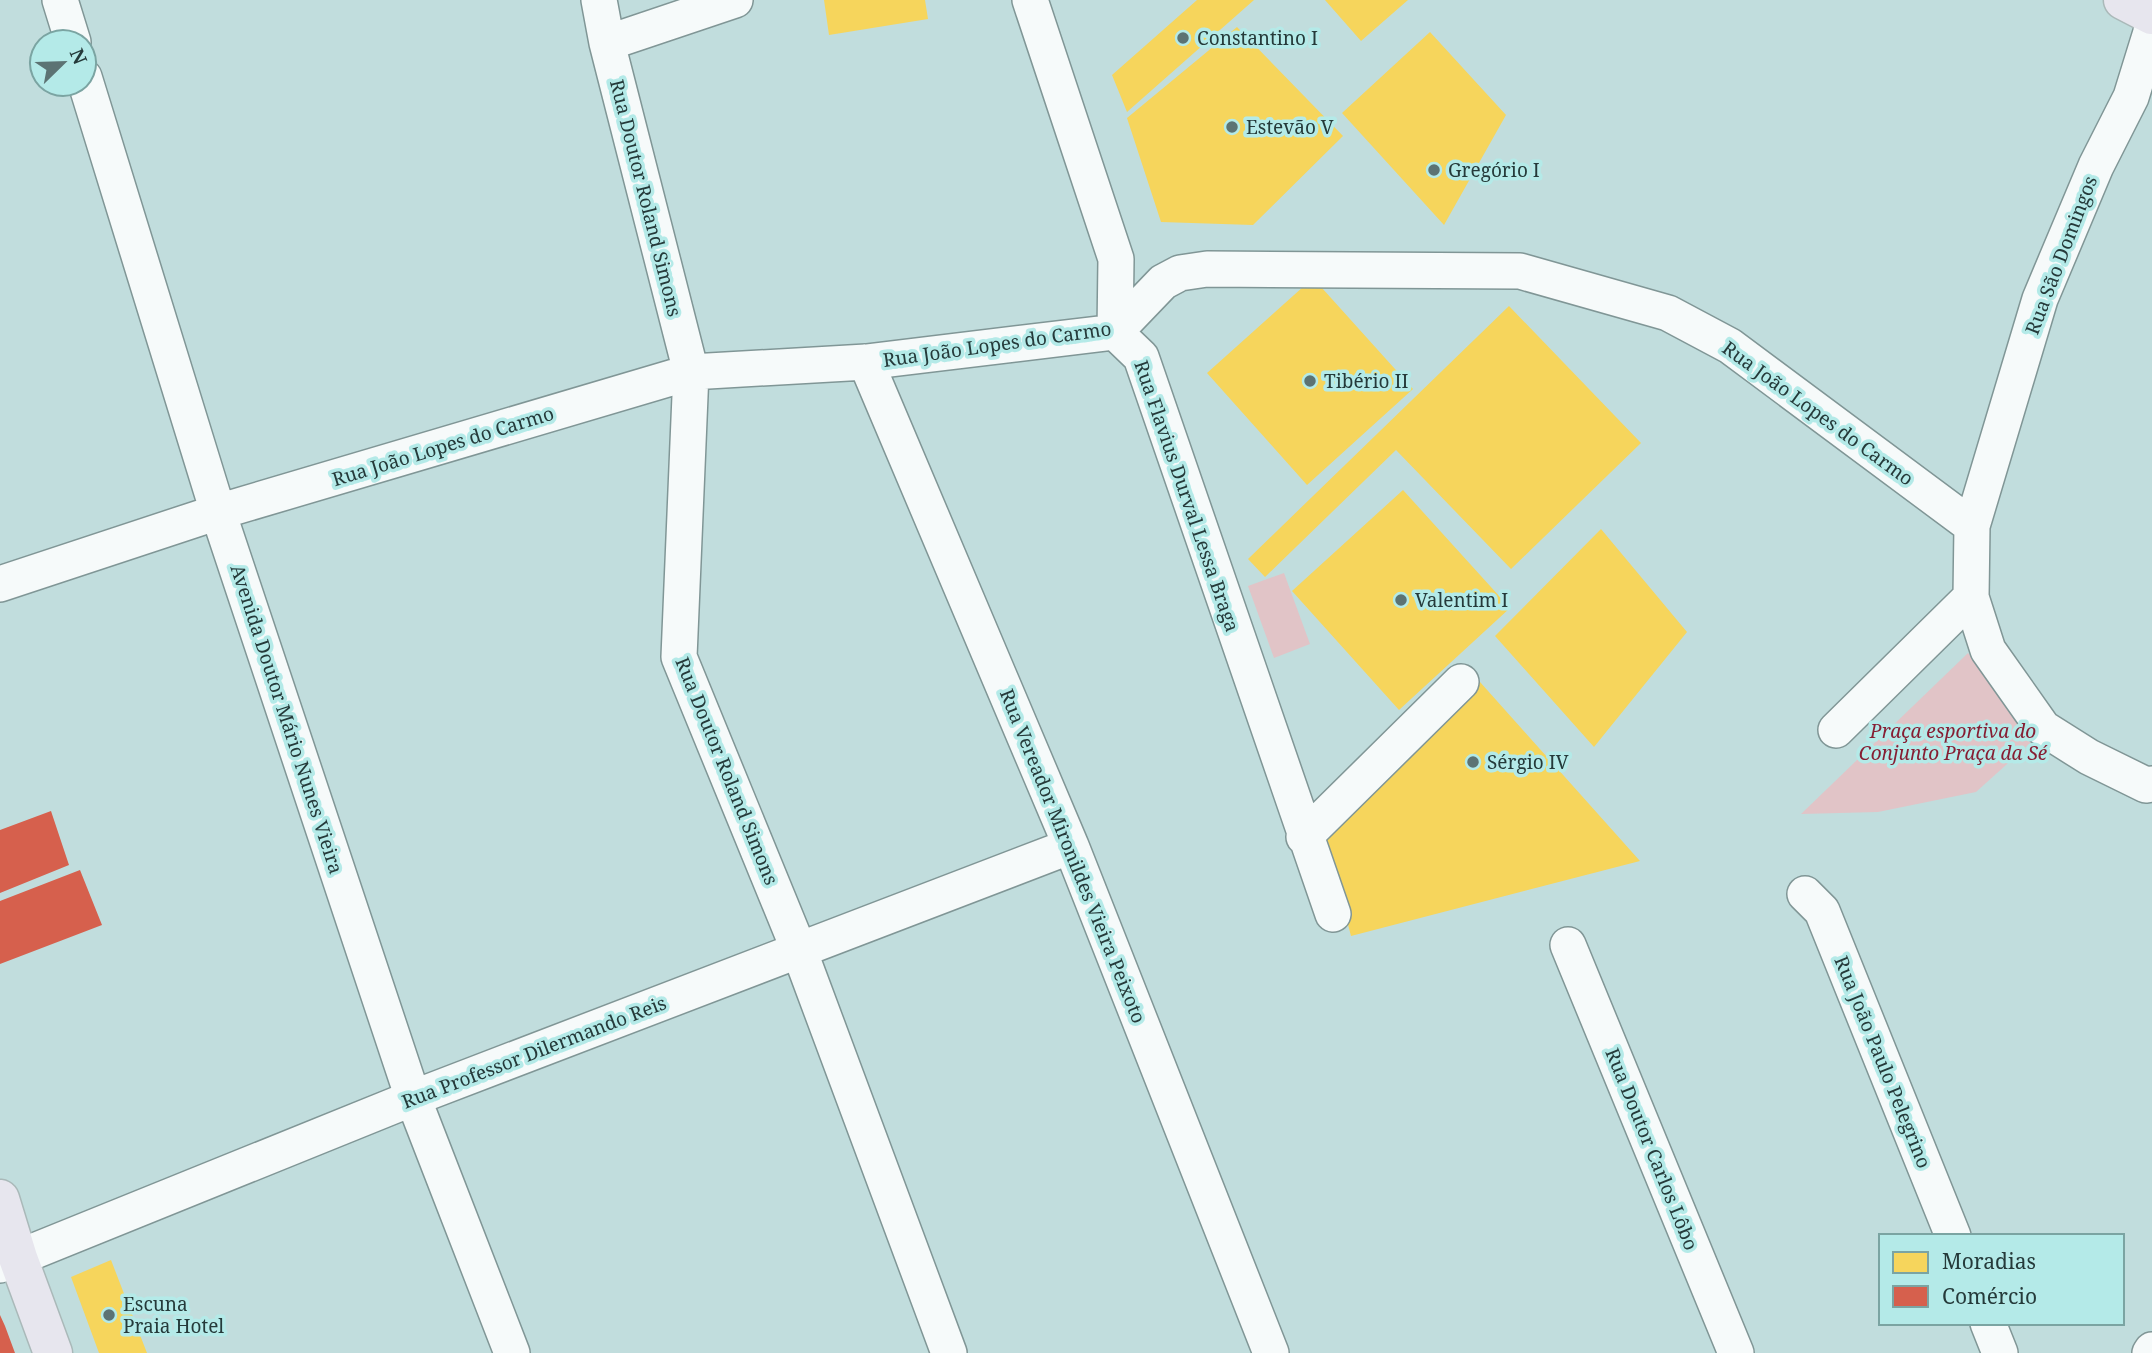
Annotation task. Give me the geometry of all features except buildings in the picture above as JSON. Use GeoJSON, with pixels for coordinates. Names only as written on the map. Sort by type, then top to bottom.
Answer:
{"type":"FeatureCollection","features":[{"type":"Feature","properties":{"kind":"main road"},"geometry":{"type":"LineString","coordinates":[[2123,0],[2152,15]]}},
{"type":"Feature","properties":{"kind":"main road"},"geometry":{"type":"LineString","coordinates":[[0,1199],[9,1262],[52,1353]]}},
{"type":"Feature","properties":{"kind":"street"},"geometry":{"type":"LineString","coordinates":[[60,0],[69,28]]}},
{"type":"Feature","properties":{"kind":"street","name":"Rua Doutor Roland Simons"},"geometry":{"type":"LineString","coordinates":[[599,0],[607,43],[691,372],[679,657],[799,950],[949,1353]]}},
{"type":"Feature","properties":{"kind":"street"},"geometry":{"type":"LineString","coordinates":[[607,43],[735,0]]}},
{"type":"Feature","properties":{"kind":"street"},"geometry":{"type":"LineString","coordinates":[[1030,0],[1116,260],[1115,332]]}},
{"type":"Feature","properties":{"kind":"street","name":"Rua São Domingos"},"geometry":{"type":"LineString","coordinates":[[2150,788],[2089,757],[2043,728],[1988,650],[1971,597],[1972,526],[2040,299],[2096,166],[2131,97],[2152,29]]}},
{"type":"Feature","properties":{"kind":"street","name":"Avenida Doutor Mário Nunes Vieira"},"geometry":{"type":"LineString","coordinates":[[90,98],[218,512],[413,1098],[512,1353]]}},
{"type":"Feature","properties":{"kind":"street","name":"Rua João Lopes do Carmo"},"geometry":{"type":"LineString","coordinates":[[0,584],[218,512],[691,372],[866,362],[1115,332],[1163,282],[1180,273],[1207,269],[1520,271],[1668,313],[1730,346],[1972,526]]}},
{"type":"Feature","properties":{"kind":"street","name":"Rua Flavius Durval Lessa Braga"},"geometry":{"type":"LineString","coordinates":[[1115,332],[1142,357],[1304,837],[1333,914]]}},
{"type":"Feature","properties":{"kind":"street","name":"Rua Vereador Mironildes Vieira Peixoto"},"geometry":{"type":"LineString","coordinates":[[866,362],[1071,846],[1271,1353]]}},
{"type":"Feature","properties":{"kind":"street"},"geometry":{"type":"LineString","coordinates":[[1836,730],[1971,597]]}},
{"type":"Feature","properties":{"kind":"street"},"geometry":{"type":"LineString","coordinates":[[1304,837],[1461,682]]}},
{"type":"Feature","properties":{"kind":"street","name":"Rua Professor Dilermando Reis"},"geometry":{"type":"LineString","coordinates":[[9,1262],[413,1098],[1071,846]]}},
{"type":"Feature","properties":{"kind":"street","name":"Rua João Paulo Pelegrino"},"geometry":{"type":"LineString","coordinates":[[1805,894],[1822,911],[1952,1234]]}},
{"type":"Feature","properties":{"kind":"street","name":"Rua Doutor Carlos Lôbo"},"geometry":{"type":"LineString","coordinates":[[1568,945],[1737,1353]]}},
{"type":"Feature","properties":{"kind":"street"},"geometry":{"type":"LineString","coordinates":[[1989,1325],[2000,1353]]}},
{"type":"Feature","properties":{"kind":"green space"},"geometry":{"type":"Polygon","coordinates":[[[1284,573],[1310,644],[1274,658],[1248,586],[1284,573]]]}},
{"type":"Feature","properties":{"kind":"green space","name":"Praça esportiva do Conjunto Praça da Sé"},"geometry":{"type":"Polygon","coordinates":[[[1968,653],[2036,738],[1976,792],[1878,812],[1801,814],[1968,653]]]}},
{"type":"Feature","properties":{"kind":"place","name":"Constantino I"},"geometry":{"type":"Point","coordinates":[1183,38]}},
{"type":"Feature","properties":{"kind":"place","name":"Estevão V"},"geometry":{"type":"Point","coordinates":[1232,127]}},
{"type":"Feature","properties":{"kind":"place","name":"Gregório I"},"geometry":{"type":"Point","coordinates":[1434,170]}},
{"type":"Feature","properties":{"kind":"place","name":"Tibério II"},"geometry":{"type":"Point","coordinates":[1310,381]}},
{"type":"Feature","properties":{"kind":"place","name":"Valentim I"},"geometry":{"type":"Point","coordinates":[1401,600]}},
{"type":"Feature","properties":{"kind":"place","name":"Sérgio IV"},"geometry":{"type":"Point","coordinates":[1473,762]}},
{"type":"Feature","properties":{"kind":"place","name":"Escuna Praia Hotel"},"geometry":{"type":"Point","coordinates":[109,1315]}}]}
